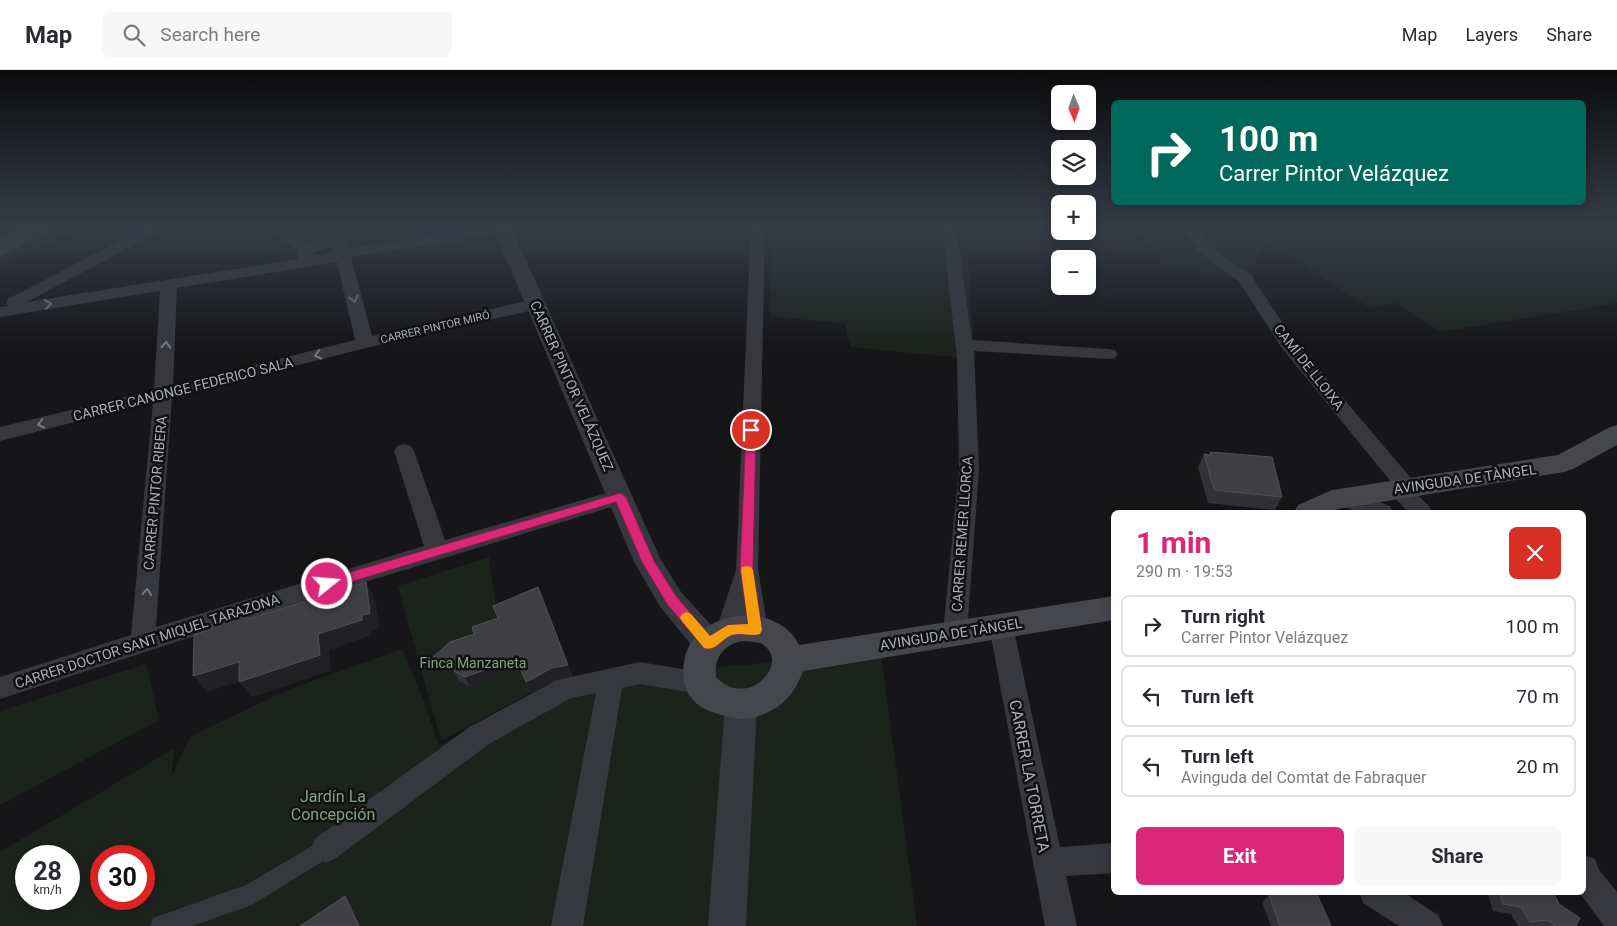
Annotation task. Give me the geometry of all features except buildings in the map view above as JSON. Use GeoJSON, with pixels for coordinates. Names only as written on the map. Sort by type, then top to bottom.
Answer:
{"type":"FeatureCollection","features":[{"type":"Feature","properties":{"kind":"main road","name":"AVINGUDA DE TÀNGEL"},"geometry":{"type":"LineString","coordinates":[[1312,510],[1332,500],[1536,469],[1564,463],[1617,434]]}},
{"type":"Feature","properties":{"kind":"main road","name":"AVINGUDA DE TÀNGEL"},"geometry":{"type":"LineString","coordinates":[[788,660],[1111,608]]}},
{"type":"Feature","properties":{"kind":"main road"},"geometry":{"type":"LineString","coordinates":[[772,634],[779,640],[788,660],[787,672],[773,693],[764,700],[741,705],[717,699],[700,683],[698,669],[701,655],[731,635],[772,634]]}},
{"type":"Feature","properties":{"kind":"street"},"geometry":{"type":"LineString","coordinates":[[0,311],[82,267]]}},
{"type":"Feature","properties":{"kind":"street"},"geometry":{"type":"LineString","coordinates":[[0,311],[169,284],[252,267]]}},
{"type":"Feature","properties":{"kind":"street","name":"CARRER PINTOR MIRÓ"},"geometry":{"type":"LineString","coordinates":[[344,267],[365,343],[536,304]]}},
{"type":"Feature","properties":{"kind":"street","name":"CARRER PINTOR VELÁZQUEZ"},"geometry":{"type":"LineString","coordinates":[[520,267],[648,562],[667,592],[731,635]]}},
{"type":"Feature","properties":{"kind":"street"},"geometry":{"type":"LineString","coordinates":[[731,635],[746,569],[757,267]]}},
{"type":"Feature","properties":{"kind":"street","name":"CARRER REMER LLORCA"},"geometry":{"type":"LineString","coordinates":[[954,267],[964,345],[969,469],[954,633]]}},
{"type":"Feature","properties":{"kind":"street","name":"CAMÍ DE LLOIXA"},"geometry":{"type":"LineString","coordinates":[[1229,267],[1245,278],[1287,343],[1420,510]]}},
{"type":"Feature","properties":{"kind":"street","name":"CARRER PINTOR RIBERA"},"geometry":{"type":"LineString","coordinates":[[143,641],[163,394],[169,284]]}},
{"type":"Feature","properties":{"kind":"street","name":"CARRER CANONGE FEDERICO SALA"},"geometry":{"type":"LineString","coordinates":[[0,434],[365,343]]}},
{"type":"Feature","properties":{"kind":"street"},"geometry":{"type":"LineString","coordinates":[[964,345],[1108,354]]}},
{"type":"Feature","properties":{"kind":"street"},"geometry":{"type":"LineString","coordinates":[[404,451],[437,550]]}},
{"type":"Feature","properties":{"kind":"street","name":"CARRER DOCTOR SANT MIQUEL TARAZONA"},"geometry":{"type":"LineString","coordinates":[[0,688],[143,641],[437,550],[620,497]]}},
{"type":"Feature","properties":{"kind":"street"},"geometry":{"type":"LineString","coordinates":[[1347,498],[1377,510]]}},
{"type":"Feature","properties":{"kind":"street","name":"CARRER LA TORRETA"},"geometry":{"type":"LineString","coordinates":[[1001,626],[1061,926]]}},
{"type":"Feature","properties":{"kind":"street"},"geometry":{"type":"LineString","coordinates":[[162,926],[252,894],[326,848],[480,735],[566,688],[640,673],[700,683]]}},
{"type":"Feature","properties":{"kind":"street"},"geometry":{"type":"LineString","coordinates":[[567,926],[611,679]]}},
{"type":"Feature","properties":{"kind":"street"},"geometry":{"type":"LineString","coordinates":[[727,926],[741,705]]}},
{"type":"Feature","properties":{"kind":"street"},"geometry":{"type":"LineString","coordinates":[[1047,863],[1111,858]]}},
{"type":"Feature","properties":{"kind":"street"},"geometry":{"type":"LineString","coordinates":[[1586,876],[1617,917]]}},
{"type":"Feature","properties":{"kind":"street"},"geometry":{"type":"LineString","coordinates":[[1379,895],[1427,926]]}},
{"type":"Feature","properties":{"kind":"green space"},"geometry":{"type":"Polygon","coordinates":[[[772,267],[969,267],[975,359],[850,347],[845,324],[770,316],[772,267]]]}},
{"type":"Feature","properties":{"kind":"green space"},"geometry":{"type":"Polygon","coordinates":[[[1175,267],[1255,267],[1251,283],[1175,267]]]}},
{"type":"Feature","properties":{"kind":"green space"},"geometry":{"type":"Polygon","coordinates":[[[1306,267],[1617,267],[1617,303],[1440,332],[1395,303],[1370,308],[1306,267]]]}},
{"type":"Feature","properties":{"kind":"green space","name":"Finca Manzaneta"},"geometry":{"type":"Polygon","coordinates":[[[489,557],[497,616],[542,597],[572,677],[530,693],[441,741],[398,586],[489,557]]]}},
{"type":"Feature","properties":{"kind":"green space","name":"Jardín La Concepción"},"geometry":{"type":"Polygon","coordinates":[[[402,649],[422,696],[439,746],[513,705],[640,673],[881,654],[917,926],[0,926],[0,852],[175,748],[170,780],[190,737],[285,691],[402,649]]]}},
{"type":"Feature","properties":{"kind":"green space"},"geometry":{"type":"Polygon","coordinates":[[[146,664],[159,720],[0,805],[0,711],[146,664]]]}},
{"type":"Feature","properties":{"kind":"slow traffic"},"geometry":{"type":"LineString","coordinates":[[687,618],[709,644],[728,630],[742,628],[756,630],[747,570]]}},
{"type":"Feature","properties":{"kind":"route"},"geometry":{"type":"LineString","coordinates":[[327,584],[620,497],[648,562],[671,600],[709,644],[728,630],[742,628],[756,630],[746,569],[751,430]]}}]}
